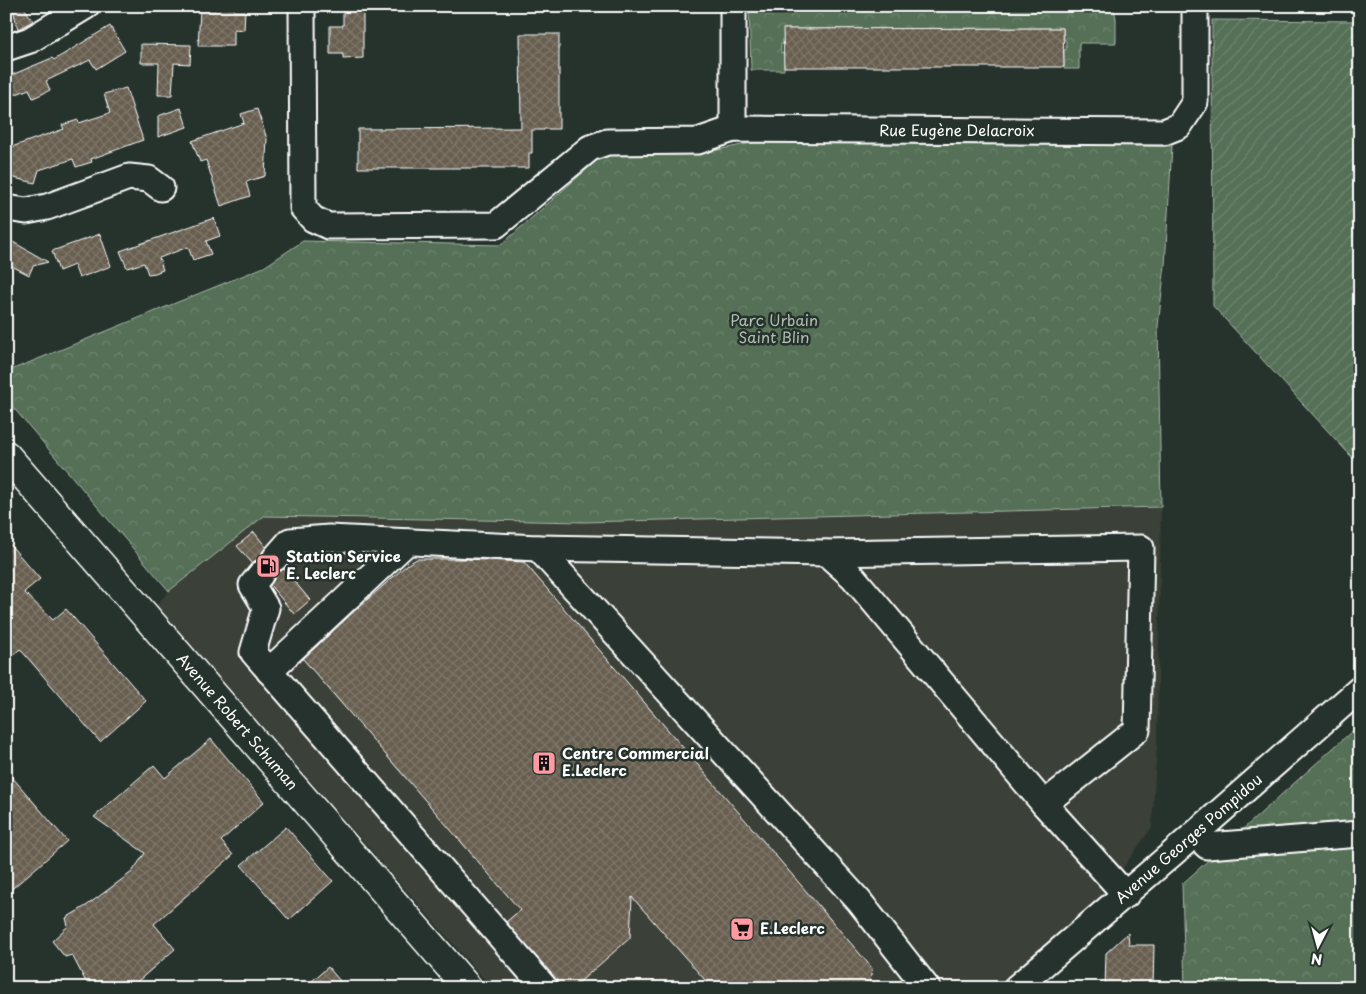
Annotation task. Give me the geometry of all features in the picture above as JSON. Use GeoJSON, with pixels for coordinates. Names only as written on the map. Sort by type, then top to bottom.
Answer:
{"type":"FeatureCollection","features":[{"type":"Feature","properties":{"kind":"main road","name":"Avenue Robert Schuman"},"geometry":{"type":"LineString","coordinates":[[6,455],[468,988]]}},
{"type":"Feature","properties":{"kind":"street"},"geometry":{"type":"LineString","coordinates":[[6,48],[30,40],[86,6]]}},
{"type":"Feature","properties":{"kind":"street","name":"Rue Eugène Delacroix"},"geometry":{"type":"LineString","coordinates":[[302,6],[303,208],[313,219],[328,226],[496,225],[590,148],[607,142],[698,141],[733,129],[1164,132],[1179,126],[1195,102],[1195,6]]}},
{"type":"Feature","properties":{"kind":"street"},"geometry":{"type":"LineString","coordinates":[[733,6],[733,129]]}},
{"type":"Feature","properties":{"kind":"street"},"geometry":{"type":"LineString","coordinates":[[6,208],[26,211],[47,207],[130,178],[149,179],[162,188]]}},
{"type":"Feature","properties":{"kind":"street"},"geometry":{"type":"LineString","coordinates":[[545,988],[253,652],[266,608],[252,585],[290,541],[329,538],[538,548],[826,552],[1141,548],[1137,730],[1044,804]]}},
{"type":"Feature","properties":{"kind":"street"},"geometry":{"type":"LineString","coordinates":[[270,671],[408,542]]}},
{"type":"Feature","properties":{"kind":"street"},"geometry":{"type":"LineString","coordinates":[[538,548],[859,901],[922,986]]}},
{"type":"Feature","properties":{"kind":"street"},"geometry":{"type":"LineString","coordinates":[[826,552],[854,577],[1044,804],[1126,895]]}},
{"type":"Feature","properties":{"kind":"street","name":"Avenue Georges Pompidou"},"geometry":{"type":"LineString","coordinates":[[1016,988],[1126,895],[1360,689]]}},
{"type":"Feature","properties":{"kind":"street"},"geometry":{"type":"LineString","coordinates":[[1196,834],[1207,846],[1360,834]]}},
{"type":"Feature","properties":{"kind":"shaded area"},"geometry":{"type":"Polygon","coordinates":[[[1161,507],[1157,743],[1152,827],[1101,899],[998,988],[492,988],[156,606],[169,591],[264,516],[585,522],[1161,507]]]}},
{"type":"Feature","properties":{"kind":"green space"},"geometry":{"type":"Polygon","coordinates":[[[749,6],[1099,6],[1099,9],[1114,9],[1116,43],[1079,43],[1079,69],[1064,69],[1066,41],[1064,40],[1063,28],[784,29],[781,53],[784,53],[784,70],[751,70],[749,6]]]}},
{"type":"Feature","properties":{"kind":"green space"},"geometry":{"type":"Polygon","coordinates":[[[1212,20],[1360,21],[1360,466],[1213,306],[1212,20]]]}},
{"type":"Feature","properties":{"kind":"green space","name":"Parc Urbain Saint Blin"},"geometry":{"type":"Polygon","coordinates":[[[757,142],[1172,146],[1165,265],[1158,326],[1161,507],[585,522],[264,516],[169,591],[6,399],[6,372],[264,267],[303,241],[501,245],[604,154],[697,154],[757,142]]]}},
{"type":"Feature","properties":{"kind":"green space"},"geometry":{"type":"Polygon","coordinates":[[[1360,724],[1360,988],[1185,988],[1182,884],[1360,724]]]}},
{"type":"Feature","properties":{"kind":"building"},"geometry":{"type":"Polygon","coordinates":[[[12,6],[23,6],[33,21],[18,29],[12,6]]]}},
{"type":"Feature","properties":{"kind":"building"},"geometry":{"type":"Polygon","coordinates":[[[215,6],[234,6],[234,11],[245,11],[244,30],[234,29],[234,46],[198,46],[200,10],[215,11],[215,6]]]}},
{"type":"Feature","properties":{"kind":"building"},"geometry":{"type":"Polygon","coordinates":[[[343,6],[363,6],[363,58],[343,59],[343,54],[330,54],[330,26],[343,26],[343,6]]]}},
{"type":"Feature","properties":{"kind":"building"},"geometry":{"type":"Polygon","coordinates":[[[110,26],[125,51],[96,69],[90,60],[46,81],[50,90],[33,98],[29,89],[14,95],[7,77],[52,58],[54,60],[110,26]]]}},
{"type":"Feature","properties":{"kind":"building"},"geometry":{"type":"Polygon","coordinates":[[[1063,28],[1064,67],[784,67],[783,29],[1063,28]]]}},
{"type":"Feature","properties":{"kind":"building"},"geometry":{"type":"Polygon","coordinates":[[[520,34],[559,34],[559,129],[532,130],[532,153],[529,153],[529,168],[358,168],[358,129],[521,128],[520,34]]]}},
{"type":"Feature","properties":{"kind":"building"},"geometry":{"type":"Polygon","coordinates":[[[141,44],[191,45],[190,64],[174,63],[172,95],[158,95],[159,63],[141,63],[141,44]]]}},
{"type":"Feature","properties":{"kind":"building"},"geometry":{"type":"Polygon","coordinates":[[[126,88],[143,140],[91,159],[92,162],[76,167],[73,159],[39,170],[35,183],[6,176],[6,157],[9,148],[64,129],[62,125],[78,120],[79,123],[110,113],[104,94],[126,88]]]}},
{"type":"Feature","properties":{"kind":"building"},"geometry":{"type":"Polygon","coordinates":[[[181,108],[187,127],[158,137],[158,116],[181,108]]]}},
{"type":"Feature","properties":{"kind":"building"},"geometry":{"type":"Polygon","coordinates":[[[257,109],[267,139],[265,176],[246,182],[250,196],[221,206],[206,160],[200,162],[192,141],[244,123],[241,114],[257,109]]]}},
{"type":"Feature","properties":{"kind":"building"},"geometry":{"type":"Polygon","coordinates":[[[214,218],[220,236],[206,241],[211,254],[193,260],[188,247],[159,258],[163,270],[155,273],[148,274],[144,263],[127,268],[120,251],[214,218]]]}},
{"type":"Feature","properties":{"kind":"building"},"geometry":{"type":"Polygon","coordinates":[[[100,234],[111,266],[79,278],[74,265],[59,271],[52,251],[100,234]]]}},
{"type":"Feature","properties":{"kind":"building"},"geometry":{"type":"Polygon","coordinates":[[[6,238],[48,262],[33,266],[29,275],[6,263],[6,238]]]}},
{"type":"Feature","properties":{"kind":"building"},"geometry":{"type":"Polygon","coordinates":[[[254,532],[266,547],[261,555],[261,560],[256,560],[252,563],[237,546],[254,532]]]}},
{"type":"Feature","properties":{"kind":"building"},"geometry":{"type":"Polygon","coordinates":[[[6,540],[40,579],[24,592],[53,620],[66,609],[146,701],[100,742],[20,649],[6,661],[6,540]]]}},
{"type":"Feature","properties":{"kind":"building","name":"Centre Commercial E.Leclerc"},"geometry":{"type":"Polygon","coordinates":[[[417,559],[524,562],[872,968],[869,988],[712,988],[632,897],[630,938],[575,986],[566,985],[561,988],[556,979],[506,922],[520,910],[303,659],[361,605],[408,564],[417,559]]]}},
{"type":"Feature","properties":{"kind":"building"},"geometry":{"type":"Polygon","coordinates":[[[284,569],[310,600],[294,614],[270,585],[275,577],[275,572],[284,569]]]}},
{"type":"Feature","properties":{"kind":"building"},"geometry":{"type":"Polygon","coordinates":[[[211,739],[264,802],[221,841],[233,855],[154,924],[175,949],[130,988],[92,988],[85,980],[72,955],[65,957],[52,941],[68,926],[66,918],[86,906],[132,872],[145,853],[94,817],[154,765],[165,778],[211,739]]]}},
{"type":"Feature","properties":{"kind":"building"},"geometry":{"type":"Polygon","coordinates":[[[6,770],[67,841],[6,894],[6,770]]]}},
{"type":"Feature","properties":{"kind":"building"},"geometry":{"type":"Polygon","coordinates":[[[286,827],[333,881],[289,920],[241,865],[286,827]]]}},
{"type":"Feature","properties":{"kind":"building"},"geometry":{"type":"Polygon","coordinates":[[[1128,933],[1129,945],[1154,945],[1153,988],[1105,988],[1106,953],[1128,933]]]}},
{"type":"Feature","properties":{"kind":"building"},"geometry":{"type":"Polygon","coordinates":[[[328,967],[346,988],[304,988],[328,967]]]}},
{"type":"Feature","properties":{"kind":"place","name":"Station Service E. Leclerc"},"geometry":{"type":"Point","coordinates":[268,566]}},
{"type":"Feature","properties":{"kind":"place","name":"Centre Commercial E.Leclerc"},"geometry":{"type":"Point","coordinates":[544,763]}},
{"type":"Feature","properties":{"kind":"place","name":"E.Leclerc"},"geometry":{"type":"Point","coordinates":[742,929]}}]}
